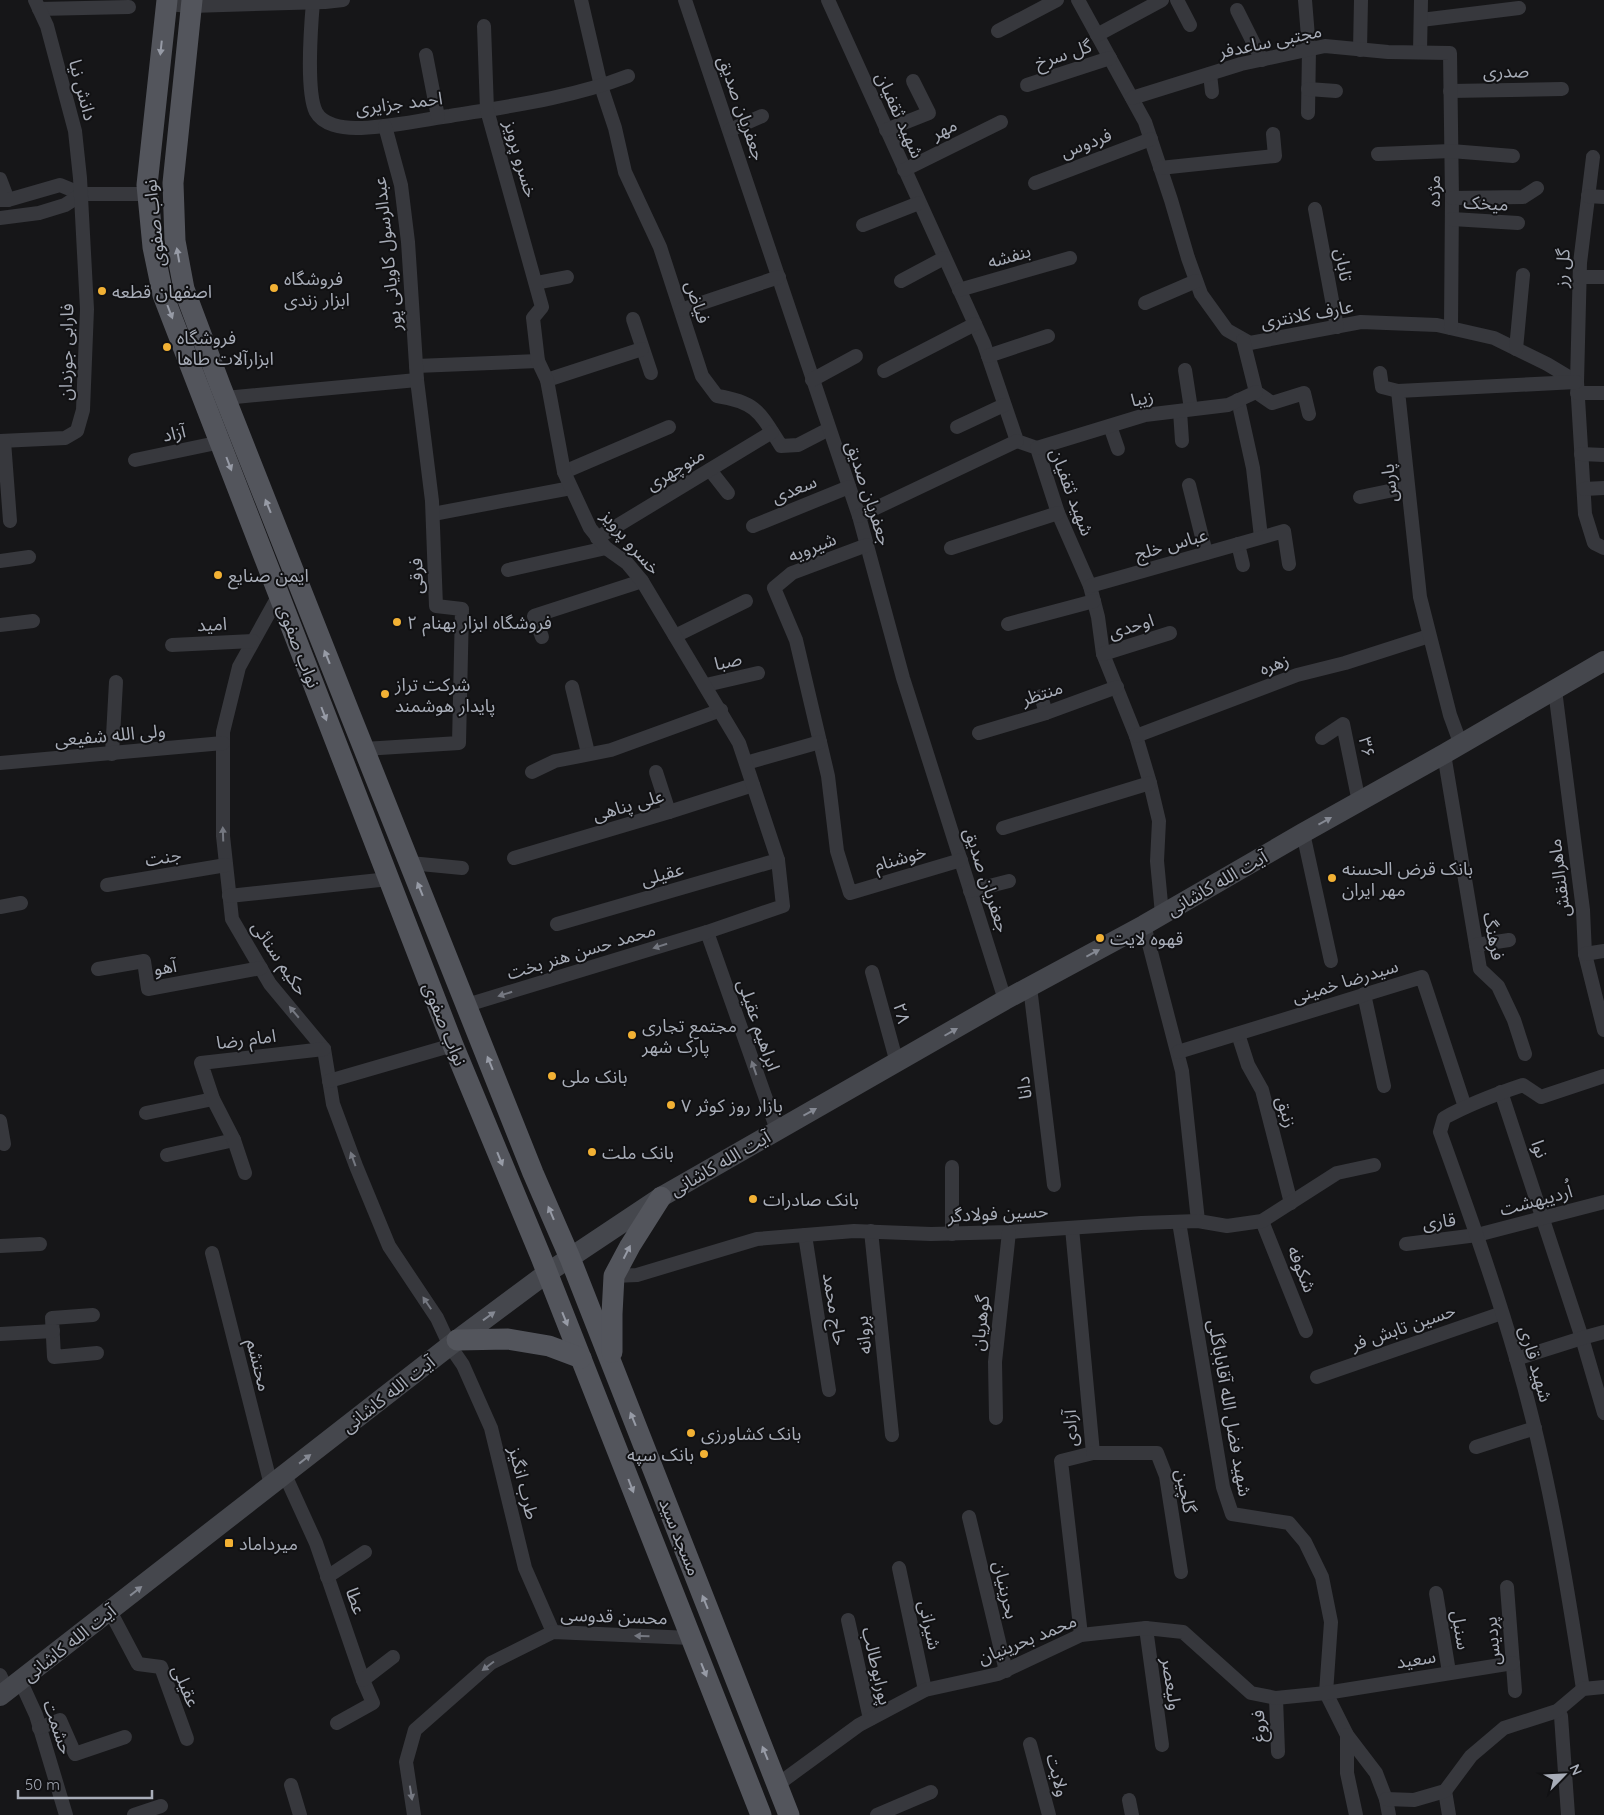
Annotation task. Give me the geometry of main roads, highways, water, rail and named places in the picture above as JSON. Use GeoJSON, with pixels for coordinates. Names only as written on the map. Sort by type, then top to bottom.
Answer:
{"type":"FeatureCollection","features":[{"type":"Feature","properties":{"kind":"main road","name":"نواب صفوی"},"geometry":{"type":"LineString","coordinates":[[166,2],[147,185],[153,247],[164,295],[453,1045],[547,1273]]}},
{"type":"Feature","properties":{"kind":"main road","name":"نواب صفوی"},"geometry":{"type":"LineString","coordinates":[[192,3],[173,183],[175,241],[184,289],[225,398],[364,749],[533,1173],[570,1258]]}},
{"type":"Feature","properties":{"kind":"main road","name":"آیت الله کاشانی"},"geometry":{"type":"LineString","coordinates":[[7,1685],[110,1611],[453,1343],[547,1273],[661,1197],[1005,1000],[1144,925],[1604,661]]}},
{"type":"Feature","properties":{"kind":"main road"},"geometry":{"type":"LineString","coordinates":[[612,1367],[614,1276],[630,1246],[661,1197]]}},
{"type":"Feature","properties":{"kind":"main road","name":"مسجد سید"},"geometry":{"type":"LineString","coordinates":[[570,1258],[789,1815]]}},
{"type":"Feature","properties":{"kind":"main road","name":"مسجد سید"},"geometry":{"type":"LineString","coordinates":[[547,1273],[761,1815]]}},
{"type":"Feature","properties":{"kind":"main road"},"geometry":{"type":"LineString","coordinates":[[453,1343],[508,1340],[550,1346],[580,1358]]}},
{"type":"Feature","properties":{"kind":"place","name":"فروشگاه ابزار زندی"},"geometry":{"type":"Point","coordinates":[274,288]}},
{"type":"Feature","properties":{"kind":"place","name":"اصفهان قطعه"},"geometry":{"type":"Point","coordinates":[102,291]}},
{"type":"Feature","properties":{"kind":"place","name":"فروشگاه ابزارآلات طاها"},"geometry":{"type":"Point","coordinates":[167,347]}},
{"type":"Feature","properties":{"kind":"place","name":"ایمن صنایع"},"geometry":{"type":"Point","coordinates":[218,575]}},
{"type":"Feature","properties":{"kind":"place","name":"فروشگاه ابزار بهنام ۲"},"geometry":{"type":"Point","coordinates":[397,622]}},
{"type":"Feature","properties":{"kind":"place","name":"شرکت تراز پایدار هوشمند"},"geometry":{"type":"Point","coordinates":[385,694]}},
{"type":"Feature","properties":{"kind":"place","name":"بانک قرض الحسنه مهر ایران"},"geometry":{"type":"Point","coordinates":[1332,878]}},
{"type":"Feature","properties":{"kind":"place","name":"قهوه لایت"},"geometry":{"type":"Point","coordinates":[1100,938]}},
{"type":"Feature","properties":{"kind":"place","name":"مجتمع تجاری پارک شهر"},"geometry":{"type":"Point","coordinates":[632,1035]}},
{"type":"Feature","properties":{"kind":"place","name":"بانک ملی"},"geometry":{"type":"Point","coordinates":[552,1076]}},
{"type":"Feature","properties":{"kind":"place","name":"بازار روز کوثر ۷"},"geometry":{"type":"Point","coordinates":[671,1105]}},
{"type":"Feature","properties":{"kind":"place","name":"بانک ملت"},"geometry":{"type":"Point","coordinates":[592,1152]}},
{"type":"Feature","properties":{"kind":"place","name":"بانک صادرات"},"geometry":{"type":"Point","coordinates":[753,1199]}},
{"type":"Feature","properties":{"kind":"place","name":"بانک کشاورزی"},"geometry":{"type":"Point","coordinates":[691,1433]}},
{"type":"Feature","properties":{"kind":"place","name":"بانک سپه"},"geometry":{"type":"Point","coordinates":[704,1454]}},
{"type":"Feature","properties":{"kind":"place","name":"میرداماد"},"geometry":{"type":"Point","coordinates":[229,1543]}}]}
